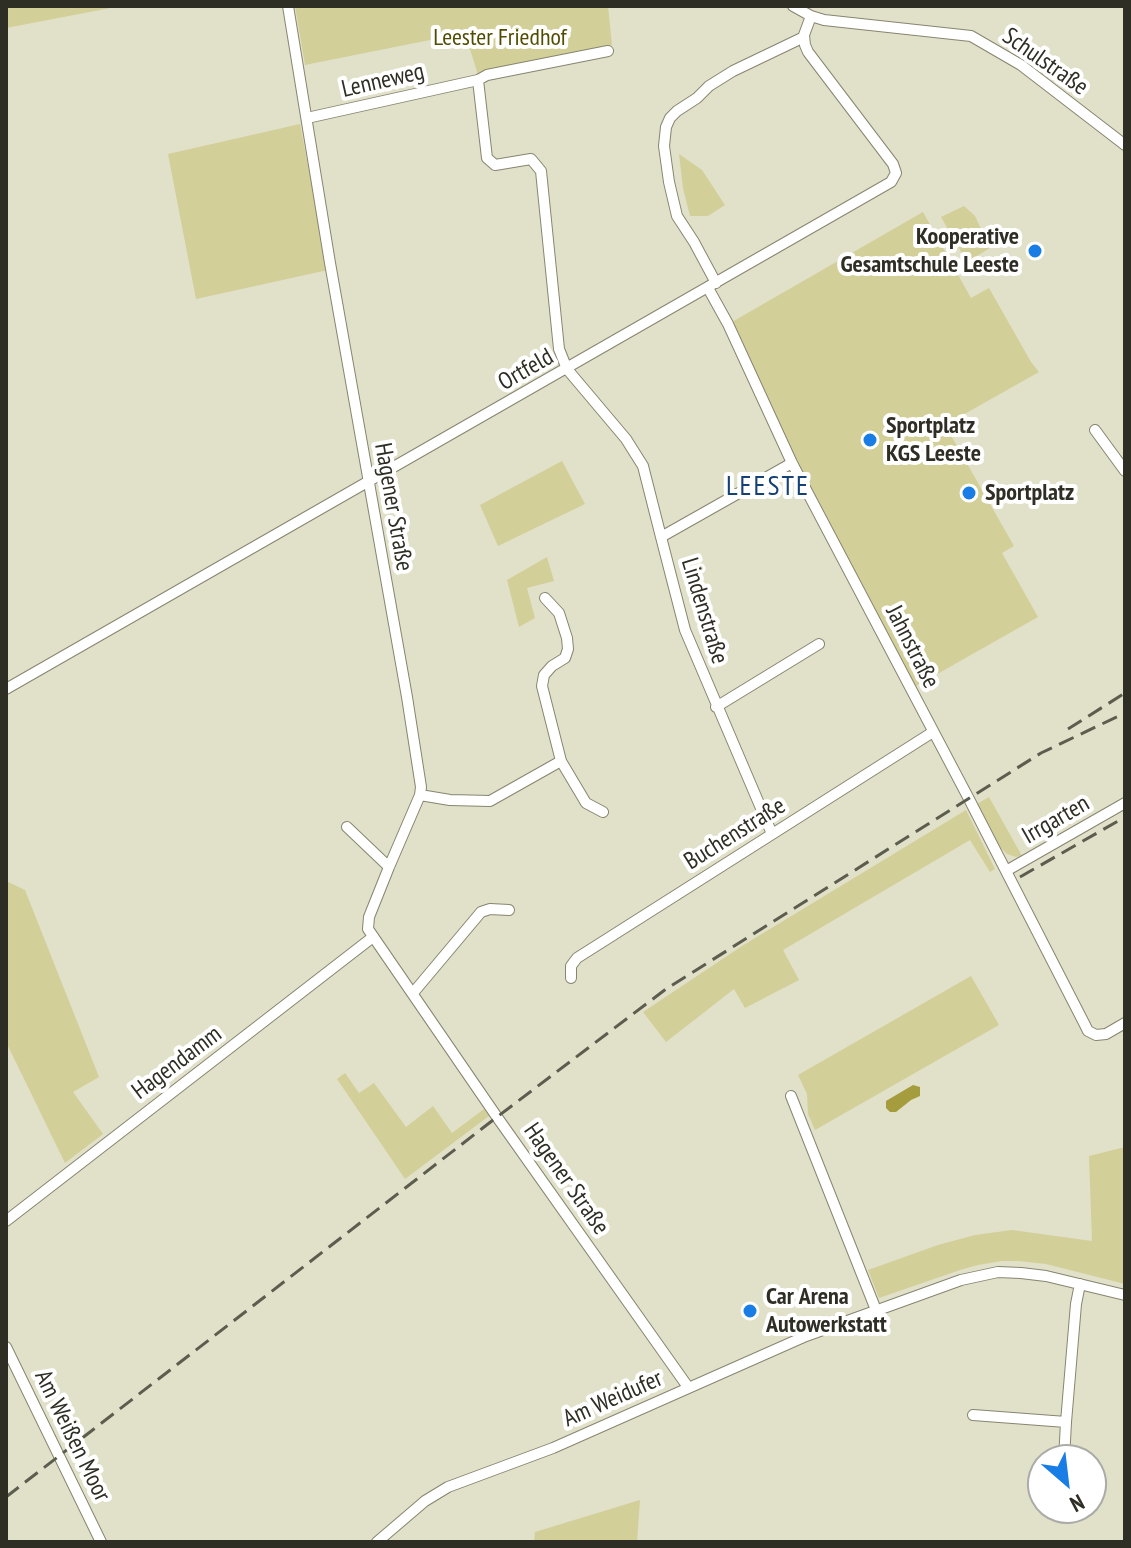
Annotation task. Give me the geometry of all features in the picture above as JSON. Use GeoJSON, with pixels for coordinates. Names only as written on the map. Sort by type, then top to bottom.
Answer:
{"type":"FeatureCollection","features":[{"type":"Feature","properties":{"kind":"street","name":"Hagener Straße"},"geometry":{"type":"LineString","coordinates":[[288,6],[421,787],[369,917],[368,929],[688,1387]]}},
{"type":"Feature","properties":{"kind":"street","name":"Schulstraße"},"geometry":{"type":"LineString","coordinates":[[793,6],[824,20],[971,36],[1021,65],[1125,145]]}},
{"type":"Feature","properties":{"kind":"street"},"geometry":{"type":"LineString","coordinates":[[804,37],[811,16]]}},
{"type":"Feature","properties":{"kind":"street","name":"Jahnstraße"},"geometry":{"type":"LineString","coordinates":[[804,37],[755,59],[709,86],[670,118],[664,146],[677,216],[694,242],[792,463],[1088,1031],[1096,1035],[1106,1034],[1125,1023]]}},
{"type":"Feature","properties":{"kind":"street","name":"Ortfeld"},"geometry":{"type":"LineString","coordinates":[[6,689],[891,182],[896,173],[893,164],[808,52],[804,37]]}},
{"type":"Feature","properties":{"kind":"street","name":"Lenneweg"},"geometry":{"type":"LineString","coordinates":[[307,118],[478,80],[487,75],[608,51]]}},
{"type":"Feature","properties":{"kind":"street"},"geometry":{"type":"LineString","coordinates":[[478,80],[487,158],[495,165],[531,159],[541,171],[559,349],[567,369],[626,439],[643,466],[661,537]]}},
{"type":"Feature","properties":{"kind":"street"},"geometry":{"type":"LineString","coordinates":[[1095,430],[1125,471]]}},
{"type":"Feature","properties":{"kind":"street","name":"Lindenstraße"},"geometry":{"type":"LineString","coordinates":[[772,834],[685,630],[661,537],[792,463]]}},
{"type":"Feature","properties":{"kind":"street"},"geometry":{"type":"LineString","coordinates":[[545,598],[559,613],[567,638],[565,658],[544,675],[542,686],[561,761],[586,803],[603,812]]}},
{"type":"Feature","properties":{"kind":"street"},"geometry":{"type":"LineString","coordinates":[[716,707],[819,644]]}},
{"type":"Feature","properties":{"kind":"street","name":"Buchenstraße"},"geometry":{"type":"LineString","coordinates":[[571,978],[571,966],[577,958],[933,732]]}},
{"type":"Feature","properties":{"kind":"street"},"geometry":{"type":"LineString","coordinates":[[420,795],[461,801],[490,801],[561,761]]}},
{"type":"Feature","properties":{"kind":"street","name":"Irrgarten"},"geometry":{"type":"LineString","coordinates":[[1006,871],[1125,803]]}},
{"type":"Feature","properties":{"kind":"street"},"geometry":{"type":"LineString","coordinates":[[347,827],[389,867]]}},
{"type":"Feature","properties":{"kind":"street"},"geometry":{"type":"LineString","coordinates":[[413,993],[481,912],[509,910]]}},
{"type":"Feature","properties":{"kind":"street","name":"Hagendamm"},"geometry":{"type":"LineString","coordinates":[[6,1221],[373,937]]}},
{"type":"Feature","properties":{"kind":"street"},"geometry":{"type":"LineString","coordinates":[[791,1096],[876,1310]]}},
{"type":"Feature","properties":{"kind":"street","name":"Am Weidufer"},"geometry":{"type":"LineString","coordinates":[[377,1542],[425,1501],[448,1487],[553,1448],[795,1340],[961,1280],[998,1272],[1046,1276],[1125,1295]]}},
{"type":"Feature","properties":{"kind":"street"},"geometry":{"type":"LineString","coordinates":[[1065,1444],[1080,1284]]}},
{"type":"Feature","properties":{"kind":"street","name":"Am Weißen Moor"},"geometry":{"type":"LineString","coordinates":[[6,1347],[101,1542]]}},
{"type":"Feature","properties":{"kind":"street"},"geometry":{"type":"LineString","coordinates":[[973,1415],[1066,1422]]}},
{"type":"Feature","properties":{"kind":"green space"},"geometry":{"type":"Polygon","coordinates":[[[6,6],[121,6],[6,28],[6,6]]]}},
{"type":"Feature","properties":{"kind":"green space","name":"Leester Friedhof"},"geometry":{"type":"Polygon","coordinates":[[[295,6],[608,6],[612,45],[478,75],[465,33],[305,65],[295,6]]]}},
{"type":"Feature","properties":{"kind":"green space"},"geometry":{"type":"Polygon","coordinates":[[[300,124],[328,270],[196,299],[168,154],[300,124]]]}},
{"type":"Feature","properties":{"kind":"green space"},"geometry":{"type":"Polygon","coordinates":[[[679,154],[702,170],[725,205],[708,216],[690,216],[679,154]]]}},
{"type":"Feature","properties":{"kind":"green space"},"geometry":{"type":"Polygon","coordinates":[[[964,206],[975,216],[990,248],[967,262],[941,217],[964,206]]]}},
{"type":"Feature","properties":{"kind":"green space","name":"Sportplatz KGS Leeste"},"geometry":{"type":"Polygon","coordinates":[[[923,212],[971,298],[989,288],[1039,372],[945,425],[1014,546],[1002,553],[1038,617],[916,686],[794,455],[732,322],[923,212]]]}},
{"type":"Feature","properties":{"kind":"green space"},"geometry":{"type":"Polygon","coordinates":[[[562,461],[585,504],[498,546],[480,505],[562,461]]]}},
{"type":"Feature","properties":{"kind":"green space"},"geometry":{"type":"Polygon","coordinates":[[[547,557],[554,581],[527,588],[535,618],[519,627],[507,580],[547,557]]]}},
{"type":"Feature","properties":{"kind":"green space"},"geometry":{"type":"Polygon","coordinates":[[[989,797],[1022,856],[1007,854],[999,846],[977,804],[989,797]]]}},
{"type":"Feature","properties":{"kind":"green space"},"geometry":{"type":"Polygon","coordinates":[[[966,810],[995,869],[990,872],[970,840],[783,950],[799,980],[745,1008],[734,989],[666,1042],[643,1012],[742,946],[966,810]]]}},
{"type":"Feature","properties":{"kind":"green space"},"geometry":{"type":"Polygon","coordinates":[[[6,881],[25,890],[99,1077],[73,1092],[103,1134],[65,1163],[6,1042],[6,881]]]}},
{"type":"Feature","properties":{"kind":"green space"},"geometry":{"type":"Polygon","coordinates":[[[971,976],[999,1025],[815,1130],[808,1114],[807,1094],[798,1075],[971,976]]]}},
{"type":"Feature","properties":{"kind":"green space"},"geometry":{"type":"Polygon","coordinates":[[[345,1073],[359,1093],[374,1083],[406,1127],[433,1106],[452,1133],[484,1109],[489,1116],[405,1179],[337,1079],[345,1073]]]}},
{"type":"Feature","properties":{"kind":"green space"},"geometry":{"type":"Polygon","coordinates":[[[1125,1147],[1125,1284],[1046,1264],[1002,1261],[960,1270],[879,1298],[868,1270],[975,1235],[1012,1230],[1092,1241],[1089,1156],[1125,1147]]]}},
{"type":"Feature","properties":{"kind":"green space"},"geometry":{"type":"Polygon","coordinates":[[[640,1500],[637,1542],[534,1542],[535,1532],[640,1500]]]}},
{"type":"Feature","properties":{"kind":"shaded area"},"geometry":{"type":"Polygon","coordinates":[[[913,1085],[920,1087],[920,1096],[896,1112],[886,1108],[886,1101],[913,1085]]]}},
{"type":"Feature","properties":{"kind":"railway"},"geometry":{"type":"LineString","coordinates":[[1068,729],[1125,693]]}},
{"type":"Feature","properties":{"kind":"railway"},"geometry":{"type":"LineString","coordinates":[[6,1497],[666,989],[1041,753],[1125,713]]}},
{"type":"Feature","properties":{"kind":"railway"},"geometry":{"type":"LineString","coordinates":[[1020,877],[1125,817]]}},
{"type":"Feature","properties":{"kind":"place","name":"Kooperative Gesamtschule Leeste"},"geometry":{"type":"Point","coordinates":[1035,251]}},
{"type":"Feature","properties":{"kind":"place","name":"Sportplatz KGS Leeste"},"geometry":{"type":"Point","coordinates":[870,440]}},
{"type":"Feature","properties":{"kind":"place","name":"Sportplatz"},"geometry":{"type":"Point","coordinates":[969,493]}},
{"type":"Feature","properties":{"kind":"place","name":"Car Arena Autowerkstatt"},"geometry":{"type":"Point","coordinates":[750,1311]}},
{"type":"Feature","properties":{"kind":"district","name":"LEESTE"},"geometry":{"type":"Point","coordinates":[768,487]}}]}
